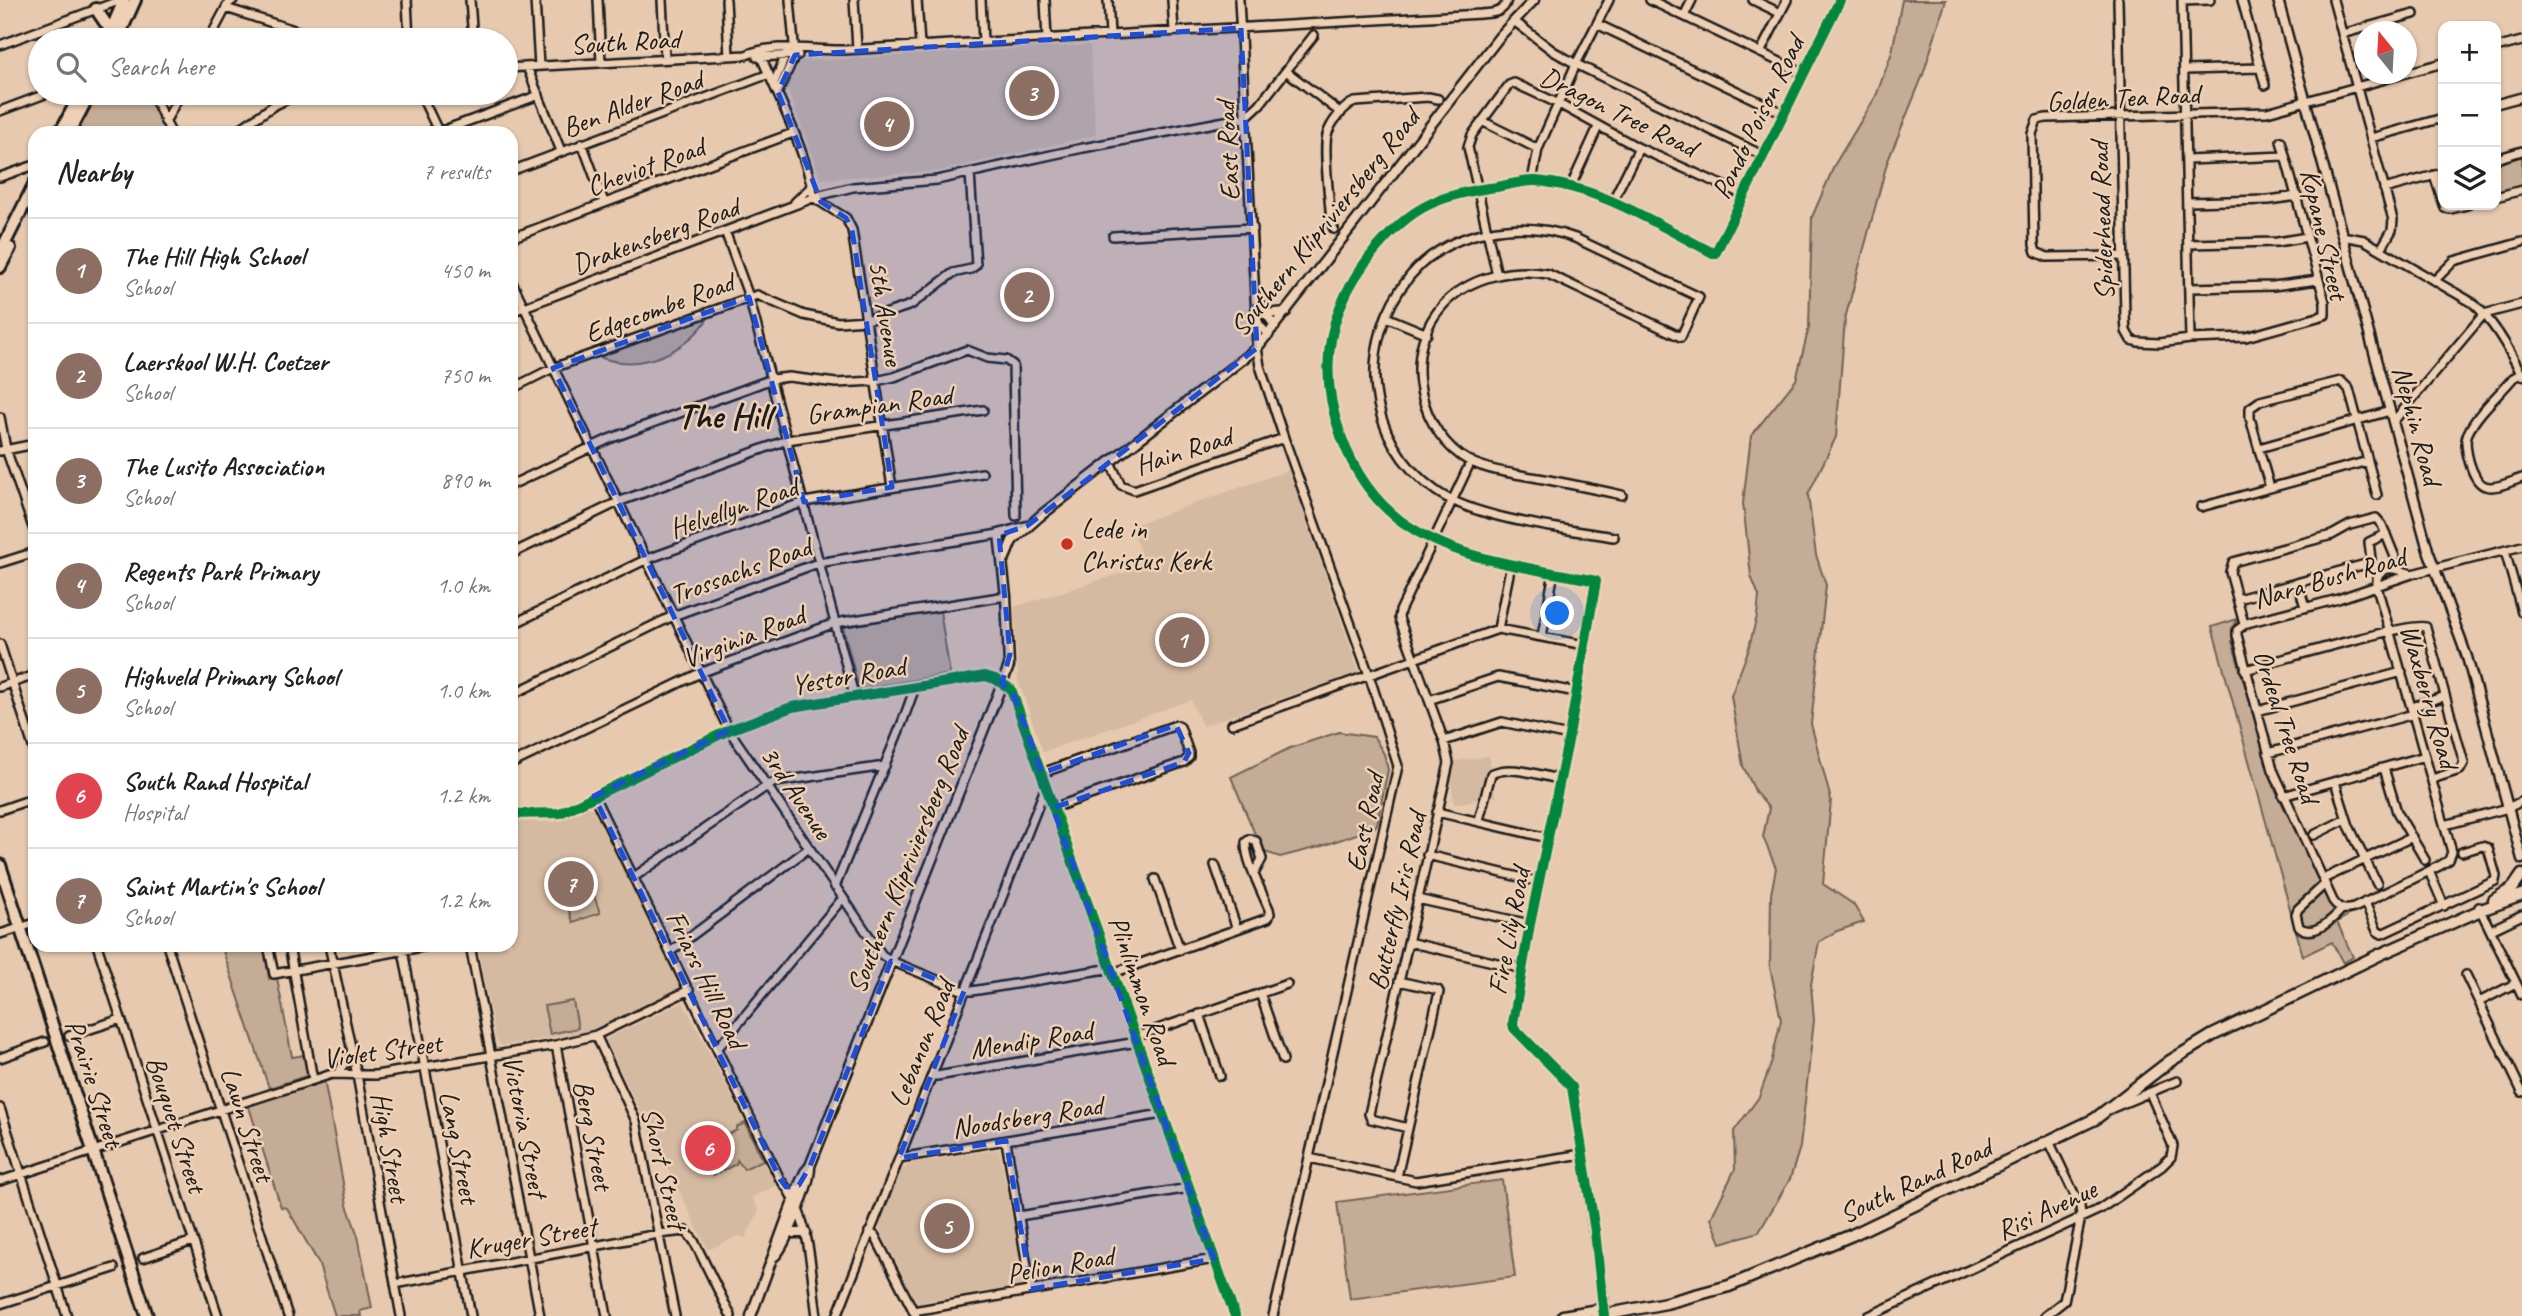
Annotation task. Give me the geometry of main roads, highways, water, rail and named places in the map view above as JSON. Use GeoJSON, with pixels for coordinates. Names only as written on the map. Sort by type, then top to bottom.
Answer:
{"type":"FeatureCollection","features":[{"type":"Feature","properties":{"kind":"main road"},"geometry":{"type":"LineString","coordinates":[[115,28],[123,0]]}},
{"type":"Feature","properties":{"kind":"main road"},"geometry":{"type":"LineString","coordinates":[[129,15],[135,0]]}},
{"type":"Feature","properties":{"kind":"main road"},"geometry":{"type":"LineString","coordinates":[[119,28],[144,0]]}},
{"type":"Feature","properties":{"kind":"main road"},"geometry":{"type":"LineString","coordinates":[[94,5],[107,28]]}},
{"type":"Feature","properties":{"kind":"main road"},"geometry":{"type":"LineString","coordinates":[[64,126],[75,105]]}},
{"type":"Feature","properties":{"kind":"main road"},"geometry":{"type":"LineString","coordinates":[[73,126],[84,105]]}},
{"type":"Feature","properties":{"kind":"main road"},"geometry":{"type":"LineString","coordinates":[[0,253],[28,197]]}},
{"type":"Feature","properties":{"kind":"main road"},"geometry":{"type":"LineString","coordinates":[[0,267],[28,213]]}},
{"type":"Feature","properties":{"kind":"main road","name":"Prairie Street"},"geometry":{"type":"LineString","coordinates":[[0,865],[52,1040],[144,1316]]}},
{"type":"Feature","properties":{"kind":"main road"},"geometry":{"type":"LineString","coordinates":[[2494,900],[2513,888],[2522,876]]}},
{"type":"Feature","properties":{"kind":"main road","name":"Prairie Street"},"geometry":{"type":"LineString","coordinates":[[0,884],[17,928]]}},
{"type":"Feature","properties":{"kind":"main road","name":"South Rand Road"},"geometry":{"type":"LineString","coordinates":[[2480,909],[2494,900],[2522,893]]}},
{"type":"Feature","properties":{"kind":"main road","name":"South Rand Road"},"geometry":{"type":"LineString","coordinates":[[1563,1316],[1606,1312],[1736,1283],[1852,1235],[2049,1141],[2109,1109],[2189,1047],[2421,933],[2522,893]]}},
{"type":"Feature","properties":{"kind":"place","name":"The Lusito Association"},"geometry":{"type":"Point","coordinates":[1032,93]}},
{"type":"Feature","properties":{"kind":"place","name":"Regents Park Primary"},"geometry":{"type":"Point","coordinates":[887,124]}},
{"type":"Feature","properties":{"kind":"place","name":"Laerskool W.H. Coetzer"},"geometry":{"type":"Point","coordinates":[1027,295]}},
{"type":"Feature","properties":{"kind":"place","name":"Lede in Christus Kerk"},"geometry":{"type":"Point","coordinates":[1067,544]}},
{"type":"Feature","properties":{"kind":"place","name":"The Hill High School"},"geometry":{"type":"Point","coordinates":[1182,640]}},
{"type":"Feature","properties":{"kind":"place","name":"Saint Martin's School"},"geometry":{"type":"Point","coordinates":[571,884]}},
{"type":"Feature","properties":{"kind":"place","name":"South Rand Hospital"},"geometry":{"type":"Point","coordinates":[708,1148]}},
{"type":"Feature","properties":{"kind":"place","name":"Highveld Primary School"},"geometry":{"type":"Point","coordinates":[947,1226]}},
{"type":"Feature","properties":{"kind":"district","name":"The Hill"},"geometry":{"type":"Point","coordinates":[724,416]}}]}
